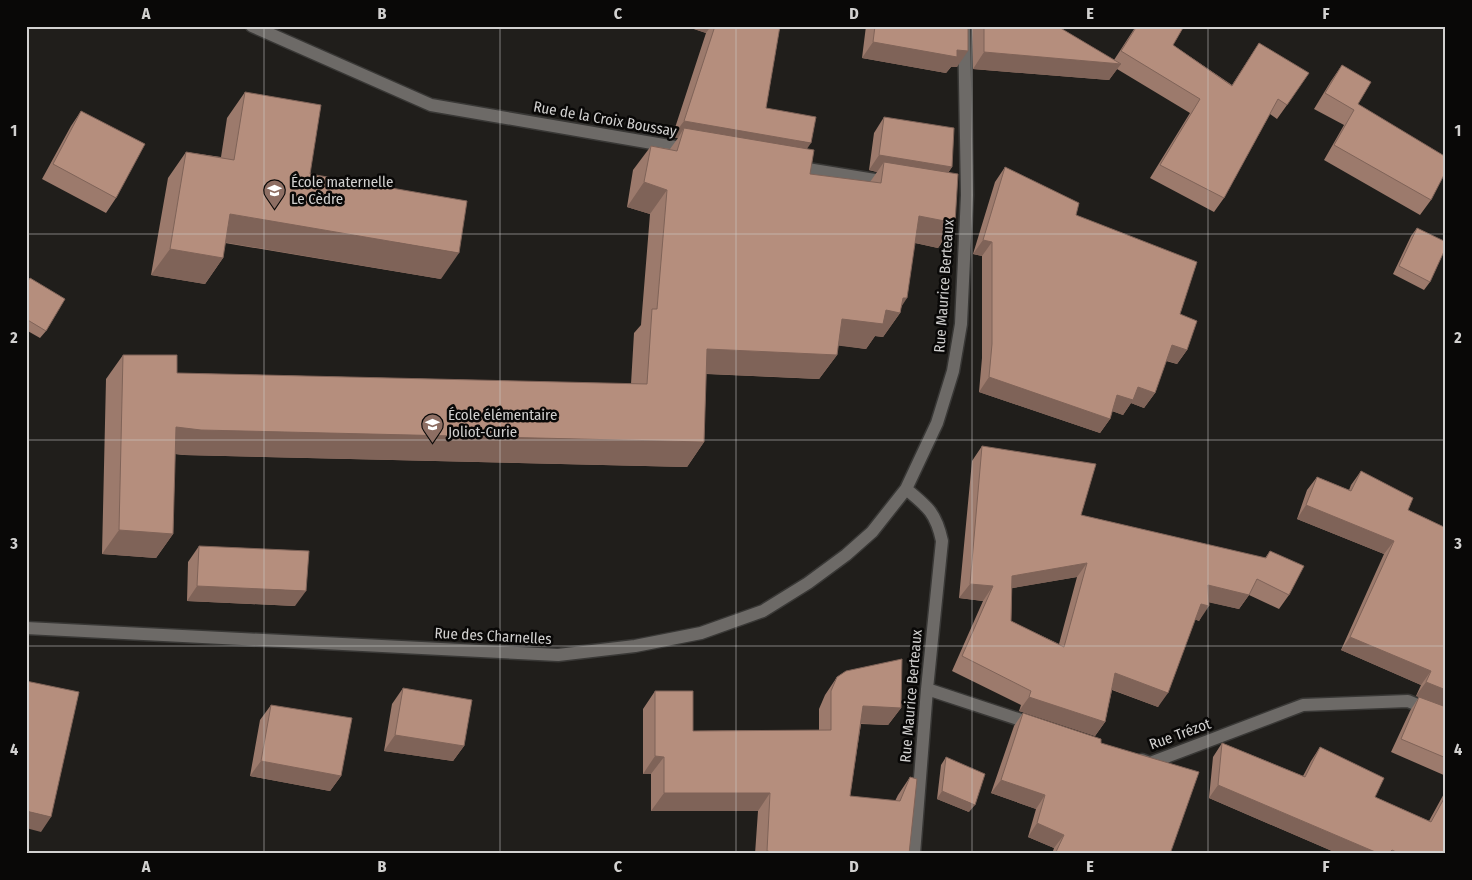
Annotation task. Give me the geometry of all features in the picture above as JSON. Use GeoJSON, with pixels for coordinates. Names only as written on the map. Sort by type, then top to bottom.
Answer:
{"type":"FeatureCollection","features":[{"type":"Feature","properties":{"kind":"street","name":"Rue de la Croix Boussay"},"geometry":{"type":"LineString","coordinates":[[252,26],[431,105],[704,152]]}},
{"type":"Feature","properties":{"kind":"street","name":"Rue Maurice Berteaux"},"geometry":{"type":"LineString","coordinates":[[914,854],[927,690],[942,541],[938,522],[927,506],[906,489],[937,423],[953,370],[961,324],[964,26]]}},
{"type":"Feature","properties":{"kind":"street"},"geometry":{"type":"LineString","coordinates":[[782,165],[899,184]]}},
{"type":"Feature","properties":{"kind":"street","name":"Rue des Charnelles"},"geometry":{"type":"LineString","coordinates":[[26,628],[558,655],[635,646],[701,633],[763,611],[808,583],[846,555],[872,532],[906,489]]}},
{"type":"Feature","properties":{"kind":"street"},"geometry":{"type":"LineString","coordinates":[[927,690],[1048,729]]}},
{"type":"Feature","properties":{"kind":"street","name":"Rue Trézot"},"geometry":{"type":"LineString","coordinates":[[1131,757],[1150,763],[1303,705],[1408,701],[1446,717]]}},
{"type":"Feature","properties":{"kind":"building"},"geometry":{"type":"Polygon","coordinates":[[[715,26],[780,26],[766,108],[816,117],[811,143],[684,121],[715,26]]]}},
{"type":"Feature","properties":{"kind":"building"},"geometry":{"type":"Polygon","coordinates":[[[875,26],[968,26],[968,51],[957,50],[957,57],[873,42],[875,26]]]}},
{"type":"Feature","properties":{"kind":"building"},"geometry":{"type":"Polygon","coordinates":[[[984,26],[1057,26],[1121,64],[984,52],[984,26]]]}},
{"type":"Feature","properties":{"kind":"building"},"geometry":{"type":"Polygon","coordinates":[[[1137,26],[1184,26],[1173,45],[1232,86],[1259,43],[1309,73],[1287,105],[1278,99],[1224,198],[1160,165],[1200,99],[1121,51],[1137,26]]]}},
{"type":"Feature","properties":{"kind":"building"},"geometry":{"type":"Polygon","coordinates":[[[1342,65],[1371,82],[1358,104],[1446,157],[1446,171],[1431,200],[1334,145],[1354,110],[1325,93],[1342,65]]]}},
{"type":"Feature","properties":{"kind":"building"},"geometry":{"type":"Polygon","coordinates":[[[245,92],[321,105],[310,174],[467,201],[459,253],[230,214],[223,258],[170,249],[186,152],[234,160],[245,92]]]}},
{"type":"Feature","properties":{"kind":"building"},"geometry":{"type":"Polygon","coordinates":[[[81,111],[145,144],[116,198],[53,164],[81,111]]]}},
{"type":"Feature","properties":{"kind":"building"},"geometry":{"type":"Polygon","coordinates":[[[884,117],[954,128],[952,167],[879,155],[884,117]]]}},
{"type":"Feature","properties":{"kind":"building"},"geometry":{"type":"Polygon","coordinates":[[[684,128],[814,150],[810,174],[881,183],[884,162],[958,174],[955,223],[919,216],[907,298],[903,298],[900,313],[886,310],[883,324],[842,319],[837,355],[707,349],[704,442],[201,430],[176,427],[173,534],[119,530],[123,355],[177,355],[177,373],[647,384],[652,309],[657,309],[667,190],[644,182],[651,146],[677,151],[684,128]]]}},
{"type":"Feature","properties":{"kind":"building"},"geometry":{"type":"Polygon","coordinates":[[[1005,167],[1079,203],[1076,215],[1197,262],[1180,314],[1197,321],[1187,350],[1172,345],[1155,393],[1138,387],[1133,400],[1117,395],[1110,419],[989,377],[992,344],[992,242],[983,240],[1005,167]]]}},
{"type":"Feature","properties":{"kind":"building"},"geometry":{"type":"Polygon","coordinates":[[[1417,228],[1446,242],[1446,247],[1430,282],[1399,266],[1417,228]]]}},
{"type":"Feature","properties":{"kind":"building"},"geometry":{"type":"Polygon","coordinates":[[[30,278],[65,299],[46,331],[26,319],[26,284],[30,278]]]}},
{"type":"Feature","properties":{"kind":"building"},"geometry":{"type":"Polygon","coordinates":[[[982,446],[1096,464],[1081,515],[1266,558],[1270,551],[1304,566],[1289,595],[1257,579],[1249,595],[1208,585],[1209,606],[1201,604],[1168,693],[1115,673],[1105,722],[1029,697],[1031,691],[962,656],[993,586],[970,584],[982,446]],[[1087,563],[1012,576],[1011,621],[1064,647],[1087,563]]]}},
{"type":"Feature","properties":{"kind":"building"},"geometry":{"type":"Polygon","coordinates":[[[1361,471],[1413,498],[1408,510],[1446,528],[1446,690],[1426,682],[1431,671],[1350,637],[1394,541],[1306,505],[1317,477],[1351,491],[1361,471]]]}},
{"type":"Feature","properties":{"kind":"building"},"geometry":{"type":"Polygon","coordinates":[[[199,546],[309,551],[306,591],[197,586],[199,546]]]}},
{"type":"Feature","properties":{"kind":"building"},"geometry":{"type":"Polygon","coordinates":[[[902,659],[901,708],[863,706],[850,796],[900,801],[910,777],[917,779],[909,854],[781,854],[767,851],[770,793],[664,793],[664,757],[655,756],[655,691],[693,691],[693,731],[831,730],[831,691],[837,677],[846,671],[902,659]]]}},
{"type":"Feature","properties":{"kind":"building"},"geometry":{"type":"Polygon","coordinates":[[[26,681],[79,692],[51,817],[26,811],[26,681]]]}},
{"type":"Feature","properties":{"kind":"building"},"geometry":{"type":"Polygon","coordinates":[[[403,688],[472,700],[464,746],[395,735],[403,688]]]}},
{"type":"Feature","properties":{"kind":"building"},"geometry":{"type":"Polygon","coordinates":[[[1419,697],[1446,707],[1446,758],[1401,739],[1419,697]]]}},
{"type":"Feature","properties":{"kind":"building"},"geometry":{"type":"Polygon","coordinates":[[[271,705],[352,718],[341,776],[261,761],[271,705]]]}},
{"type":"Feature","properties":{"kind":"building"},"geometry":{"type":"Polygon","coordinates":[[[1023,713],[1101,739],[1101,743],[1199,772],[1170,854],[1055,854],[1064,835],[1037,823],[1045,795],[1001,780],[1023,713]]]}},
{"type":"Feature","properties":{"kind":"building"},"geometry":{"type":"Polygon","coordinates":[[[1222,743],[1305,777],[1320,747],[1384,778],[1375,797],[1431,822],[1446,795],[1446,854],[1400,854],[1392,850],[1388,854],[1380,854],[1218,785],[1222,743]]]}},
{"type":"Feature","properties":{"kind":"building"},"geometry":{"type":"Polygon","coordinates":[[[946,757],[985,774],[975,805],[942,791],[946,757]]]}},
{"type":"Feature","properties":{"kind":"place","name":"École maternelle Le Cèdre"},"geometry":{"type":"Point","coordinates":[275,210]}},
{"type":"Feature","properties":{"kind":"place","name":"École élémentaire Joliot-Curie"},"geometry":{"type":"Point","coordinates":[432,443]}}]}
